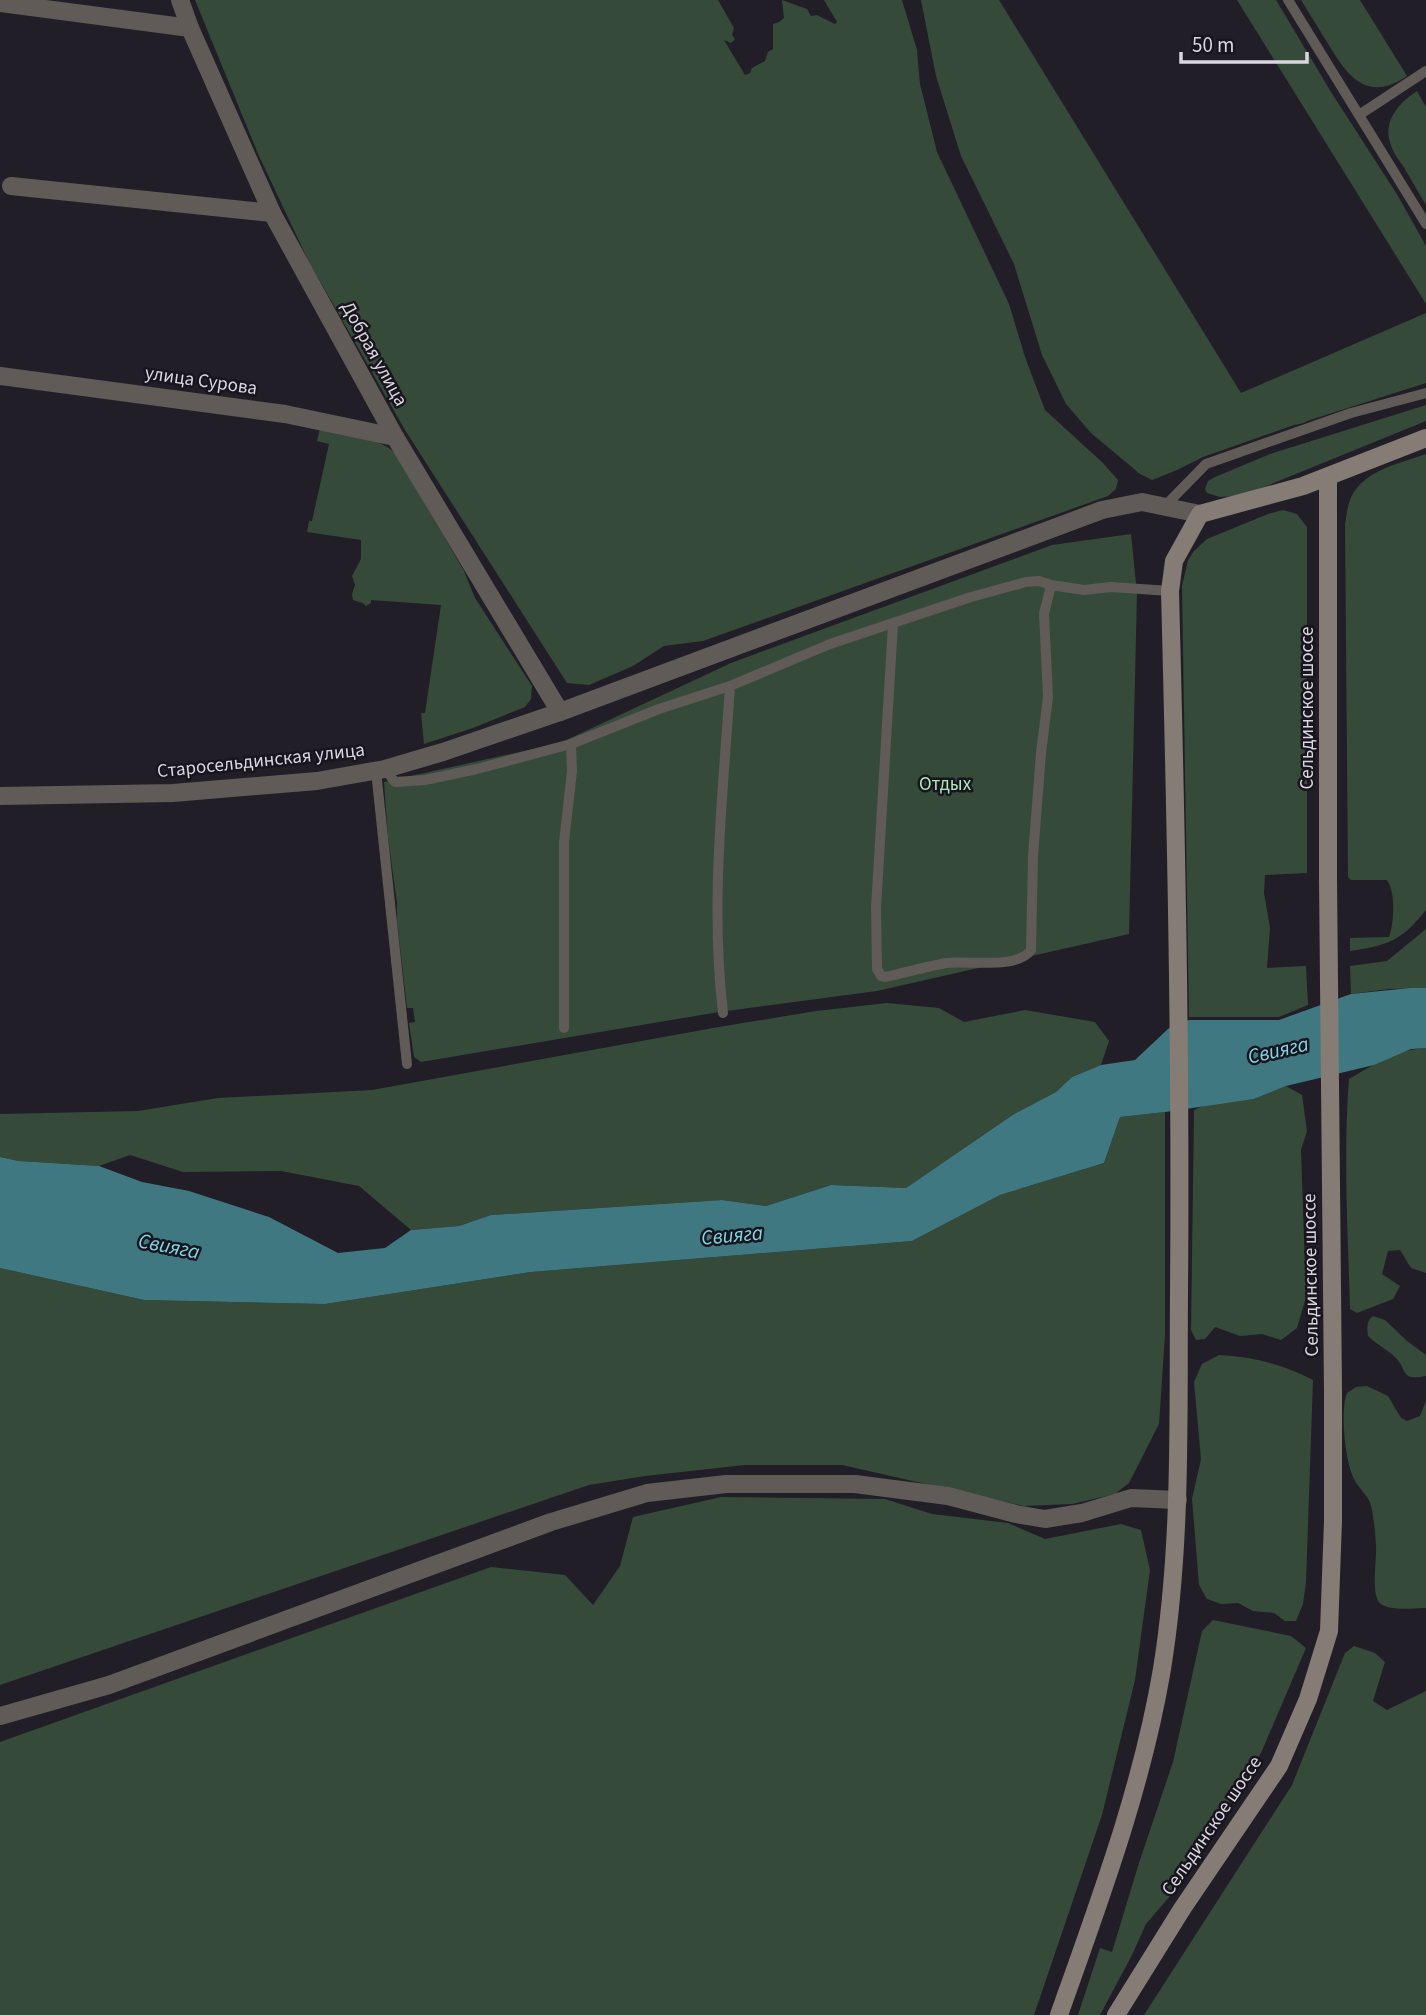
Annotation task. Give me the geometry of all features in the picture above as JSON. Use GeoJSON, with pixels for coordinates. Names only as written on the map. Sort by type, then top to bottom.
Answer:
{"type":"FeatureCollection","features":[{"type":"Feature","properties":{"kind":"main road"},"geometry":{"type":"LineString","coordinates":[[1059,2015],[1142,1765],[1153,1717],[1174,1587],[1178,1500],[1180,1194],[1178,914],[1170,591],[1174,561],[1200,514],[1303,486],[1426,438]]}},
{"type":"Feature","properties":{"kind":"main road","name":"Сельдинское шоссе"},"geometry":{"type":"LineString","coordinates":[[1116,2015],[1182,1909],[1279,1766],[1308,1699],[1329,1631],[1333,1521],[1333,1375],[1328,879],[1328,477]]}},
{"type":"Feature","properties":{"kind":"street","name":"Добрая улица"},"geometry":{"type":"LineString","coordinates":[[180,0],[272,213],[395,437],[560,712]]}},
{"type":"Feature","properties":{"kind":"street"},"geometry":{"type":"LineString","coordinates":[[0,3],[190,28]]}},
{"type":"Feature","properties":{"kind":"street"},"geometry":{"type":"LineString","coordinates":[[11,186],[272,213]]}},
{"type":"Feature","properties":{"kind":"street","name":"улица Сурова"},"geometry":{"type":"LineString","coordinates":[[0,376],[285,414],[395,437]]}},
{"type":"Feature","properties":{"kind":"street","name":"Старосельдинская улица"},"geometry":{"type":"LineString","coordinates":[[0,796],[173,793],[317,781],[381,770],[560,712],[1101,510],[1142,502],[1200,514]]}},
{"type":"Feature","properties":{"kind":"street"},"geometry":{"type":"LineString","coordinates":[[0,1716],[108,1685],[551,1522],[647,1493],[726,1483],[855,1484],[948,1496],[1045,1519],[1082,1513],[1132,1498],[1178,1500]]}},
{"type":"Feature","properties":{"kind":"lane"},"geometry":{"type":"LineString","coordinates":[[1288,0],[1426,224]]}},
{"type":"Feature","properties":{"kind":"lane"},"geometry":{"type":"LineString","coordinates":[[1359,115],[1426,71]]}},
{"type":"Feature","properties":{"kind":"lane"},"geometry":{"type":"LineString","coordinates":[[1163,508],[1206,464],[1351,413],[1426,393]]}},
{"type":"Feature","properties":{"kind":"lane"},"geometry":{"type":"LineString","coordinates":[[381,770],[395,782],[425,780],[571,744],[659,709],[730,685],[830,644],[971,597],[1026,582],[1039,581],[1084,590],[1111,587],[1170,591]]}},
{"type":"Feature","properties":{"kind":"lane"},"geometry":{"type":"LineString","coordinates":[[893,624],[876,908],[877,970],[881,976],[886,977],[948,963],[1020,959],[1031,950],[1033,856],[1048,697],[1044,614],[1051,585]]}},
{"type":"Feature","properties":{"kind":"lane"},"geometry":{"type":"LineString","coordinates":[[723,1013],[718,974],[719,865],[730,685]]}},
{"type":"Feature","properties":{"kind":"lane"},"geometry":{"type":"LineString","coordinates":[[564,1028],[564,842],[572,771],[571,744]]}},
{"type":"Feature","properties":{"kind":"lane"},"geometry":{"type":"LineString","coordinates":[[381,770],[407,1064]]}},
{"type":"Feature","properties":{"kind":"green space"},"geometry":{"type":"Polygon","coordinates":[[[195,0],[718,0],[734,28],[732,35],[735,39],[731,43],[724,40],[745,75],[765,61],[768,52],[773,49],[773,24],[784,18],[782,0],[807,9],[811,16],[817,15],[835,24],[837,22],[824,0],[902,0],[917,50],[920,84],[937,152],[1009,304],[1045,410],[1103,463],[1118,480],[1116,489],[1108,496],[703,641],[664,646],[633,666],[589,685],[567,683],[405,430],[309,262],[259,156],[195,0]]]}},
{"type":"Feature","properties":{"kind":"green space"},"geometry":{"type":"Polygon","coordinates":[[[921,0],[999,0],[1241,393],[1426,313],[1426,383],[1203,457],[1152,480],[1140,474],[1091,433],[1066,404],[1042,355],[1014,264],[961,156],[936,76],[921,0]]]}},
{"type":"Feature","properties":{"kind":"green space"},"geometry":{"type":"Polygon","coordinates":[[[1237,0],[1276,0],[1398,196],[1426,246],[1426,304],[1237,0]]]}},
{"type":"Feature","properties":{"kind":"green space"},"geometry":{"type":"Polygon","coordinates":[[[1301,0],[1360,0],[1407,76],[1393,84],[1380,87],[1359,82],[1334,54],[1301,0]]]}},
{"type":"Feature","properties":{"kind":"green space"},"geometry":{"type":"Polygon","coordinates":[[[1417,91],[1426,107],[1426,205],[1394,152],[1388,134],[1394,112],[1417,91]]]}},
{"type":"Feature","properties":{"kind":"green space"},"geometry":{"type":"Polygon","coordinates":[[[1426,405],[1426,421],[1242,496],[1220,497],[1207,493],[1205,489],[1208,481],[1215,477],[1270,454],[1426,405]]]}},
{"type":"Feature","properties":{"kind":"green space"},"geometry":{"type":"Polygon","coordinates":[[[320,428],[381,443],[396,454],[464,571],[475,598],[532,686],[531,699],[525,707],[424,744],[421,713],[425,713],[441,605],[371,600],[366,606],[353,600],[355,585],[352,576],[361,559],[361,540],[307,532],[309,521],[312,521],[329,444],[317,441],[320,428]]]}},
{"type":"Feature","properties":{"kind":"green space"},"geometry":{"type":"Polygon","coordinates":[[[1426,454],[1426,910],[1409,929],[1393,940],[1350,951],[1350,938],[1389,937],[1393,908],[1392,892],[1387,880],[1351,880],[1348,877],[1346,517],[1349,503],[1361,483],[1392,465],[1426,454]]]}},
{"type":"Feature","properties":{"kind":"green space"},"geometry":{"type":"Polygon","coordinates":[[[1283,510],[1297,514],[1307,527],[1307,873],[1265,875],[1264,893],[1270,928],[1267,968],[1306,966],[1308,1005],[1279,1017],[1189,1017],[1182,586],[1188,560],[1207,539],[1283,510]]]}},
{"type":"Feature","properties":{"kind":"green space","name":"Отдых"},"geometry":{"type":"Polygon","coordinates":[[[1131,534],[1137,593],[1129,934],[877,991],[719,1012],[421,1062],[414,1057],[409,1023],[415,1022],[413,1008],[407,1008],[384,782],[560,743],[731,663],[1052,545],[1131,534]]]}},
{"type":"Feature","properties":{"kind":"green space"},"geometry":{"type":"Polygon","coordinates":[[[1426,929],[1426,988],[1351,994],[1350,966],[1387,961],[1426,929]]]}},
{"type":"Feature","properties":{"kind":"green space"},"geometry":{"type":"Polygon","coordinates":[[[887,1003],[939,1008],[964,1022],[1025,1010],[1095,1022],[1109,1041],[1101,1065],[1072,1077],[1056,1092],[1014,1114],[906,1188],[831,1185],[766,1206],[722,1200],[491,1215],[459,1226],[411,1230],[359,1186],[281,1171],[183,1172],[130,1155],[99,1166],[19,1161],[0,1157],[0,1114],[138,1111],[218,1098],[372,1090],[713,1028],[816,1011],[887,1003]]]}},
{"type":"Feature","properties":{"kind":"green space"},"geometry":{"type":"Polygon","coordinates":[[[1426,1048],[1426,1273],[1411,1268],[1400,1250],[1388,1251],[1382,1274],[1400,1286],[1393,1299],[1357,1313],[1350,1309],[1346,1165],[1349,1079],[1396,1055],[1426,1048]]]}},
{"type":"Feature","properties":{"kind":"green space"},"geometry":{"type":"Polygon","coordinates":[[[1286,1086],[1302,1095],[1307,1131],[1301,1150],[1306,1297],[1297,1328],[1281,1340],[1262,1334],[1240,1336],[1215,1327],[1205,1339],[1196,1340],[1191,1330],[1194,1110],[1205,1105],[1254,1099],[1286,1086]]]}},
{"type":"Feature","properties":{"kind":"green space"},"geometry":{"type":"Polygon","coordinates":[[[1165,1112],[1165,1335],[1159,1424],[1129,1483],[1115,1494],[1072,1504],[1024,1506],[842,1465],[745,1465],[589,1485],[0,1685],[0,1268],[144,1300],[325,1304],[531,1272],[912,1241],[1000,1195],[1104,1163],[1120,1117],[1165,1112]]]}},
{"type":"Feature","properties":{"kind":"green space"},"geometry":{"type":"Polygon","coordinates":[[[1373,1316],[1385,1320],[1426,1355],[1426,1376],[1408,1376],[1396,1358],[1368,1336],[1368,1323],[1373,1316]]]}},
{"type":"Feature","properties":{"kind":"green space"},"geometry":{"type":"Polygon","coordinates":[[[1219,1355],[1268,1362],[1313,1380],[1306,1582],[1303,1604],[1296,1621],[1285,1621],[1274,1613],[1253,1611],[1238,1603],[1221,1604],[1207,1599],[1199,1585],[1192,1499],[1201,1459],[1194,1382],[1202,1364],[1219,1355]]]}},
{"type":"Feature","properties":{"kind":"green space"},"geometry":{"type":"Polygon","coordinates":[[[1367,1386],[1388,1396],[1401,1418],[1407,1421],[1420,1416],[1426,1401],[1426,1608],[1388,1607],[1379,1602],[1377,1597],[1372,1511],[1370,1502],[1351,1471],[1344,1423],[1347,1393],[1356,1387],[1367,1386]]]}},
{"type":"Feature","properties":{"kind":"green space"},"geometry":{"type":"Polygon","coordinates":[[[721,1497],[885,1499],[932,1514],[1008,1523],[1045,1539],[1121,1524],[1141,1530],[1150,1570],[1135,1680],[1102,1815],[1034,2015],[0,2015],[0,1742],[491,1567],[565,1575],[593,1605],[620,1566],[633,1517],[721,1497]]]}},
{"type":"Feature","properties":{"kind":"green space"},"geometry":{"type":"Polygon","coordinates":[[[1213,1620],[1291,1636],[1306,1648],[1261,1753],[1170,1896],[1146,1924],[1100,2015],[1078,2015],[1100,1948],[1112,1952],[1173,1762],[1202,1631],[1213,1620]]]}},
{"type":"Feature","properties":{"kind":"green space"},"geometry":{"type":"Polygon","coordinates":[[[1354,1646],[1375,1653],[1385,1662],[1373,1701],[1387,1710],[1426,1691],[1426,2015],[1144,2015],[1292,1785],[1345,1653],[1354,1646]]]}},
{"type":"Feature","properties":{"kind":"water","name":"Свияга"},"geometry":{"type":"Polygon","coordinates":[[[1426,988],[1426,1048],[1411,1049],[1374,1065],[1286,1086],[1254,1099],[1120,1117],[1104,1163],[1000,1195],[912,1241],[531,1272],[325,1304],[144,1300],[0,1268],[0,1157],[19,1161],[99,1166],[142,1182],[189,1191],[269,1217],[338,1253],[385,1248],[411,1230],[459,1226],[491,1215],[722,1200],[766,1206],[831,1185],[906,1188],[1014,1114],[1056,1092],[1072,1077],[1101,1065],[1135,1060],[1178,1023],[1189,1020],[1279,1020],[1351,994],[1426,988]]]}}]}
